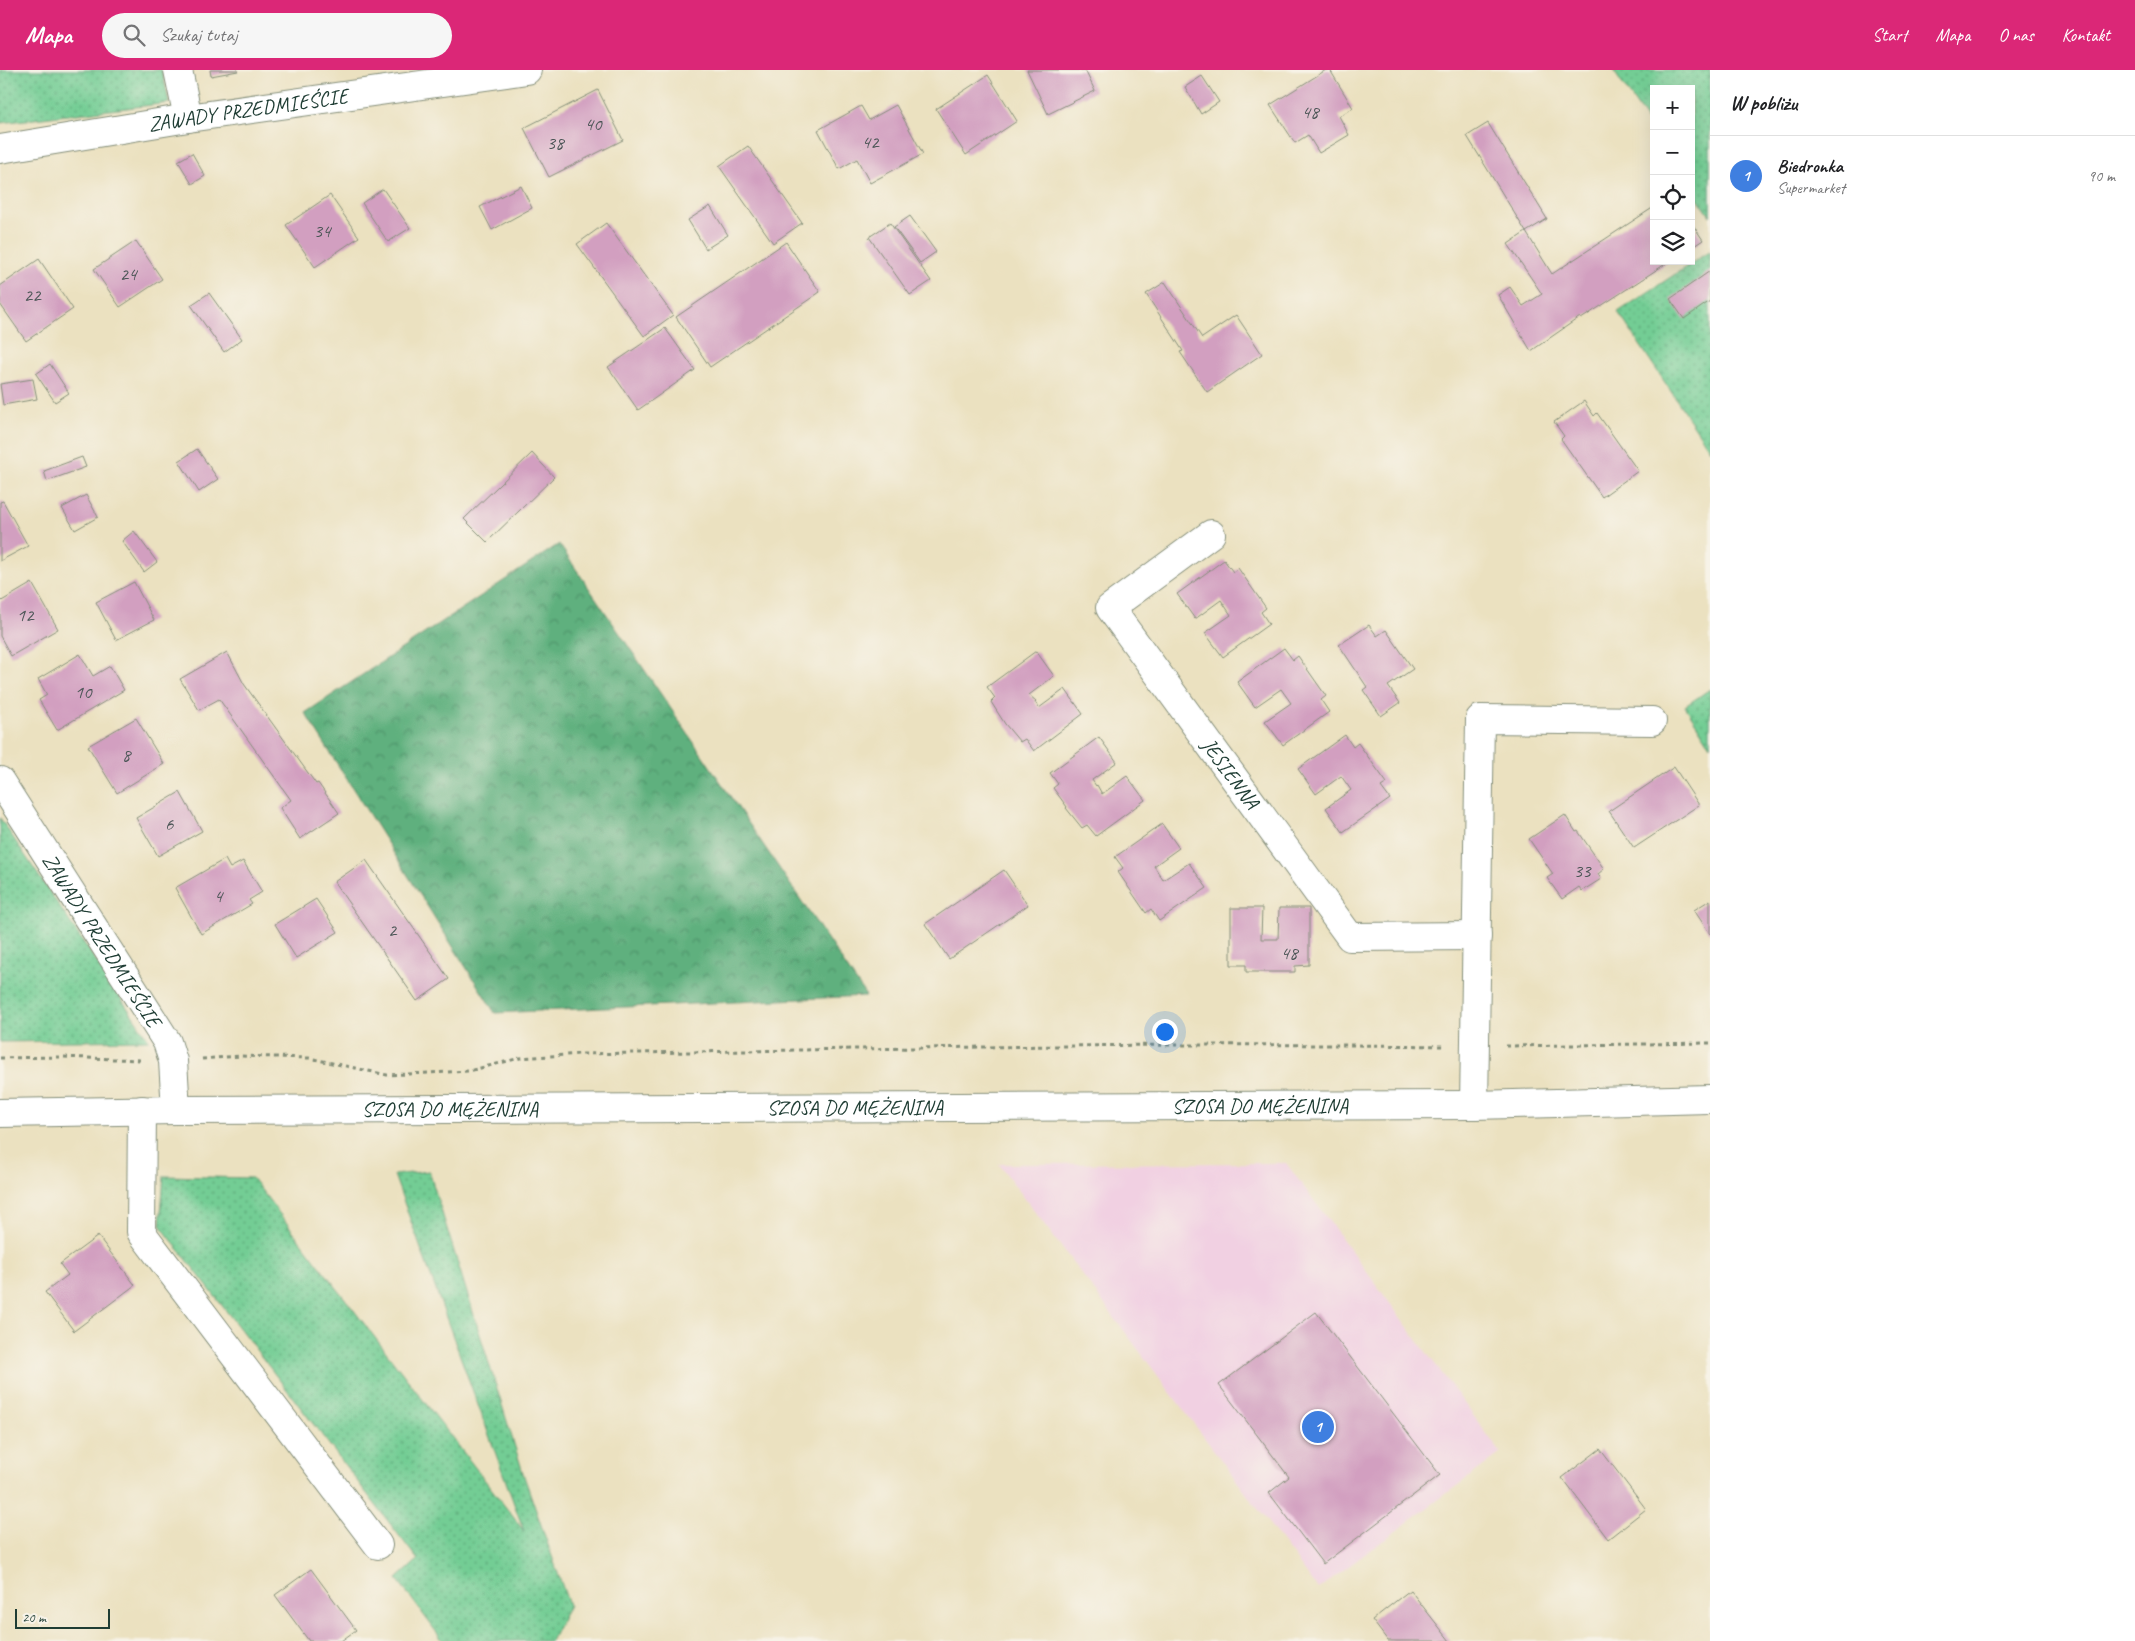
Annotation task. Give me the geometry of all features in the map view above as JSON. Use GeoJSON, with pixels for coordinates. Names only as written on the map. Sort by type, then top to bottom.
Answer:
{"type":"FeatureCollection","features":[{"type":"Feature","properties":{"kind":"street"},"geometry":{"type":"LineString","coordinates":[[178,70],[188,118]]}},
{"type":"Feature","properties":{"kind":"street","name":"ZAWADY PRZEDMIEŚCIE"},"geometry":{"type":"LineString","coordinates":[[0,149],[188,118],[527,70]]}},
{"type":"Feature","properties":{"kind":"street","name":"JESIENNA"},"geometry":{"type":"LineString","coordinates":[[1211,534],[1110,608],[1350,937],[1476,936]]}},
{"type":"Feature","properties":{"kind":"street"},"geometry":{"type":"LineString","coordinates":[[1474,1104],[1480,719],[1652,721]]}},
{"type":"Feature","properties":{"kind":"street","name":"ZAWADY PRZEDMIEŚCIE"},"geometry":{"type":"LineString","coordinates":[[0,780],[166,1042],[173,1061],[176,1110]]}},
{"type":"Feature","properties":{"kind":"street","name":"SZOSA DO MĘŻENINA"},"geometry":{"type":"LineString","coordinates":[[0,1112],[1474,1104],[1710,1099]]}},
{"type":"Feature","properties":{"kind":"street"},"geometry":{"type":"LineString","coordinates":[[142,1110],[142,1232],[378,1544]]}},
{"type":"Feature","properties":{"kind":"path"},"geometry":{"type":"LineString","coordinates":[[0,1058],[62,1057],[173,1061],[240,1056],[308,1058],[387,1075],[469,1072],[520,1058],[580,1054],[958,1047],[1329,1045],[1474,1047],[1710,1043]]}},
{"type":"Feature","properties":{"kind":"shaded area"},"geometry":{"type":"Polygon","coordinates":[[[1286,1163],[1501,1453],[1318,1589],[999,1164],[1286,1163]]]}},
{"type":"Feature","properties":{"kind":"green space"},"geometry":{"type":"Polygon","coordinates":[[[0,70],[162,70],[169,103],[0,123],[0,70]]]}},
{"type":"Feature","properties":{"kind":"green space"},"geometry":{"type":"Polygon","coordinates":[[[1613,70],[1710,70],[1710,216],[1695,194],[1695,85],[1650,85],[1650,125],[1613,70]]]}},
{"type":"Feature","properties":{"kind":"green space"},"geometry":{"type":"Polygon","coordinates":[[[1710,251],[1710,450],[1618,312],[1689,265],[1695,265],[1695,261],[1710,251]]]}},
{"type":"Feature","properties":{"kind":"green space"},"geometry":{"type":"Polygon","coordinates":[[[559,544],[866,996],[495,1013],[305,713],[559,544]]]}},
{"type":"Feature","properties":{"kind":"green space"},"geometry":{"type":"Polygon","coordinates":[[[1710,689],[1710,745],[1685,706],[1710,689]]]}},
{"type":"Feature","properties":{"kind":"green space"},"geometry":{"type":"Polygon","coordinates":[[[0,818],[149,1040],[0,1042],[0,818]]]}},
{"type":"Feature","properties":{"kind":"green space"},"geometry":{"type":"Polygon","coordinates":[[[429,1171],[525,1479],[569,1605],[551,1641],[443,1641],[397,1579],[418,1560],[160,1225],[164,1176],[252,1178],[524,1531],[394,1175],[429,1171]]]}},
{"type":"Feature","properties":{"kind":"building"},"geometry":{"type":"Polygon","coordinates":[[[210,70],[238,70],[238,71],[211,76],[210,70]]]}},
{"type":"Feature","properties":{"kind":"building"},"geometry":{"type":"Polygon","coordinates":[[[1027,70],[1085,70],[1095,91],[1048,114],[1027,70]]]}},
{"type":"Feature","properties":{"kind":"building"},"geometry":{"type":"Polygon","coordinates":[[[1326,70],[1330,70],[1353,108],[1339,116],[1349,135],[1319,153],[1308,135],[1295,143],[1270,105],[1326,70]]]}},
{"type":"Feature","properties":{"kind":"building"},"geometry":{"type":"Polygon","coordinates":[[[988,75],[1017,121],[966,155],[936,109],[988,75]]]}},
{"type":"Feature","properties":{"kind":"building"},"geometry":{"type":"Polygon","coordinates":[[[1202,76],[1219,102],[1201,114],[1185,87],[1202,76]]]}},
{"type":"Feature","properties":{"kind":"building"},"geometry":{"type":"Polygon","coordinates":[[[598,90],[623,140],[549,177],[524,128],[598,90]]]}},
{"type":"Feature","properties":{"kind":"building"},"geometry":{"type":"Polygon","coordinates":[[[896,105],[923,154],[870,183],[857,159],[839,169],[818,130],[861,106],[869,120],[896,105]]]}},
{"type":"Feature","properties":{"kind":"building"},"geometry":{"type":"Polygon","coordinates":[[[1488,123],[1547,219],[1526,232],[1467,136],[1488,123]]]}},
{"type":"Feature","properties":{"kind":"building"},"geometry":{"type":"Polygon","coordinates":[[[748,146],[802,223],[773,243],[719,166],[748,146]]]}},
{"type":"Feature","properties":{"kind":"building"},"geometry":{"type":"Polygon","coordinates":[[[192,153],[205,176],[192,184],[178,161],[192,153]]]}},
{"type":"Feature","properties":{"kind":"building"},"geometry":{"type":"Polygon","coordinates":[[[521,186],[532,208],[492,230],[480,207],[521,186]]]}},
{"type":"Feature","properties":{"kind":"building"},"geometry":{"type":"Polygon","coordinates":[[[383,189],[410,228],[388,242],[362,203],[383,189]]]}},
{"type":"Feature","properties":{"kind":"building"},"geometry":{"type":"Polygon","coordinates":[[[330,195],[359,237],[315,267],[286,225],[330,195]]]}},
{"type":"Feature","properties":{"kind":"building"},"geometry":{"type":"Polygon","coordinates":[[[710,206],[728,235],[706,249],[688,220],[710,206]]]}},
{"type":"Feature","properties":{"kind":"building"},"geometry":{"type":"Polygon","coordinates":[[[1650,210],[1650,265],[1664,265],[1581,319],[1580,317],[1531,351],[1498,295],[1510,287],[1523,306],[1542,294],[1508,244],[1526,232],[1552,274],[1650,210]]]}},
{"type":"Feature","properties":{"kind":"building"},"geometry":{"type":"Polygon","coordinates":[[[910,216],[936,252],[920,263],[894,227],[910,216]]]}},
{"type":"Feature","properties":{"kind":"building"},"geometry":{"type":"Polygon","coordinates":[[[606,223],[673,315],[644,336],[577,244],[606,223]]]}},
{"type":"Feature","properties":{"kind":"building"},"geometry":{"type":"Polygon","coordinates":[[[890,223],[931,281],[910,295],[869,237],[890,223]]]}},
{"type":"Feature","properties":{"kind":"building"},"geometry":{"type":"Polygon","coordinates":[[[1695,228],[1703,240],[1695,245],[1695,228]]]}},
{"type":"Feature","properties":{"kind":"building"},"geometry":{"type":"Polygon","coordinates":[[[136,241],[162,279],[120,307],[94,269],[136,241]]]}},
{"type":"Feature","properties":{"kind":"building"},"geometry":{"type":"Polygon","coordinates":[[[786,242],[820,292],[710,367],[676,317],[786,242]]]}},
{"type":"Feature","properties":{"kind":"building"},"geometry":{"type":"Polygon","coordinates":[[[39,259],[73,309],[26,341],[0,304],[0,286],[39,259]]]}},
{"type":"Feature","properties":{"kind":"building"},"geometry":{"type":"Polygon","coordinates":[[[1710,271],[1710,301],[1684,319],[1670,299],[1710,271]]]}},
{"type":"Feature","properties":{"kind":"building"},"geometry":{"type":"Polygon","coordinates":[[[1165,282],[1202,338],[1236,315],[1262,354],[1207,392],[1180,352],[1183,351],[1146,294],[1165,282]]]}},
{"type":"Feature","properties":{"kind":"building"},"geometry":{"type":"Polygon","coordinates":[[[209,293],[242,339],[224,352],[191,305],[209,293]]]}},
{"type":"Feature","properties":{"kind":"building"},"geometry":{"type":"Polygon","coordinates":[[[665,328],[695,370],[638,410],[608,367],[665,328]]]}},
{"type":"Feature","properties":{"kind":"building"},"geometry":{"type":"Polygon","coordinates":[[[50,364],[69,393],[55,402],[36,374],[50,364]]]}},
{"type":"Feature","properties":{"kind":"building"},"geometry":{"type":"Polygon","coordinates":[[[33,379],[37,399],[3,405],[0,384],[33,379]]]}},
{"type":"Feature","properties":{"kind":"building"},"geometry":{"type":"Polygon","coordinates":[[[1584,401],[1594,416],[1597,413],[1638,471],[1602,497],[1561,439],[1564,436],[1554,422],[1584,401]]]}},
{"type":"Feature","properties":{"kind":"building"},"geometry":{"type":"Polygon","coordinates":[[[197,449],[218,479],[199,492],[179,461],[197,449]]]}},
{"type":"Feature","properties":{"kind":"building"},"geometry":{"type":"Polygon","coordinates":[[[532,453],[554,477],[487,542],[464,519],[532,453]]]}},
{"type":"Feature","properties":{"kind":"building"},"geometry":{"type":"Polygon","coordinates":[[[82,457],[86,467],[47,481],[44,471],[82,457]]]}},
{"type":"Feature","properties":{"kind":"building"},"geometry":{"type":"Polygon","coordinates":[[[86,495],[98,517],[75,530],[62,508],[86,495]]]}},
{"type":"Feature","properties":{"kind":"building"},"geometry":{"type":"Polygon","coordinates":[[[3,501],[28,546],[0,561],[0,502],[3,501]]]}},
{"type":"Feature","properties":{"kind":"building"},"geometry":{"type":"Polygon","coordinates":[[[134,531],[157,562],[144,572],[122,541],[134,531]]]}},
{"type":"Feature","properties":{"kind":"building"},"geometry":{"type":"Polygon","coordinates":[[[1224,560],[1233,572],[1238,568],[1266,608],[1261,612],[1269,624],[1223,657],[1205,633],[1231,615],[1221,600],[1195,619],[1177,594],[1224,560]]]}},
{"type":"Feature","properties":{"kind":"building"},"geometry":{"type":"Polygon","coordinates":[[[134,582],[154,620],[116,640],[96,602],[134,582]]]}},
{"type":"Feature","properties":{"kind":"building"},"geometry":{"type":"Polygon","coordinates":[[[32,583],[58,629],[11,656],[0,636],[0,602],[32,583]]]}},
{"type":"Feature","properties":{"kind":"building"},"geometry":{"type":"Polygon","coordinates":[[[1369,625],[1377,636],[1386,630],[1413,669],[1388,686],[1400,703],[1381,716],[1363,690],[1367,687],[1339,645],[1369,625]]]}},
{"type":"Feature","properties":{"kind":"building"},"geometry":{"type":"Polygon","coordinates":[[[1284,648],[1293,660],[1298,656],[1326,696],[1321,700],[1329,712],[1283,745],[1265,721],[1291,703],[1281,689],[1255,707],[1237,682],[1284,648]]]}},
{"type":"Feature","properties":{"kind":"building"},"geometry":{"type":"Polygon","coordinates":[[[1036,651],[1054,676],[1029,695],[1036,701],[1039,708],[1065,689],[1083,714],[1034,751],[1025,739],[1020,742],[1005,724],[991,702],[995,698],[987,687],[1036,651]]]}},
{"type":"Feature","properties":{"kind":"building"},"geometry":{"type":"Polygon","coordinates":[[[227,652],[244,684],[339,813],[300,839],[280,808],[291,800],[219,699],[199,710],[180,679],[227,652]]]}},
{"type":"Feature","properties":{"kind":"building"},"geometry":{"type":"Polygon","coordinates":[[[80,654],[93,676],[110,666],[124,690],[57,730],[39,700],[47,695],[38,679],[80,654]]]}},
{"type":"Feature","properties":{"kind":"building"},"geometry":{"type":"Polygon","coordinates":[[[136,718],[164,764],[117,793],[88,746],[136,718]]]}},
{"type":"Feature","properties":{"kind":"building"},"geometry":{"type":"Polygon","coordinates":[[[1345,735],[1353,747],[1358,743],[1387,783],[1381,787],[1390,799],[1343,832],[1326,808],[1351,790],[1341,776],[1316,794],[1298,769],[1345,735]]]}},
{"type":"Feature","properties":{"kind":"building"},"geometry":{"type":"Polygon","coordinates":[[[1099,737],[1117,762],[1092,780],[1096,786],[1102,794],[1127,776],[1145,800],[1096,836],[1087,825],[1082,828],[1066,808],[1053,788],[1058,784],[1050,773],[1099,737]]]}},
{"type":"Feature","properties":{"kind":"building"},"geometry":{"type":"Polygon","coordinates":[[[1674,767],[1699,805],[1634,848],[1609,811],[1674,767]]]}},
{"type":"Feature","properties":{"kind":"building"},"geometry":{"type":"Polygon","coordinates":[[[180,792],[202,831],[158,856],[136,818],[180,792]]]}},
{"type":"Feature","properties":{"kind":"building"},"geometry":{"type":"Polygon","coordinates":[[[1565,815],[1604,869],[1598,874],[1601,879],[1582,891],[1579,887],[1562,899],[1547,878],[1553,874],[1529,839],[1565,815]]]}},
{"type":"Feature","properties":{"kind":"building"},"geometry":{"type":"Polygon","coordinates":[[[1162,824],[1179,848],[1154,866],[1163,880],[1189,863],[1207,888],[1159,921],[1151,909],[1146,913],[1118,872],[1123,868],[1115,857],[1162,824]]]}},
{"type":"Feature","properties":{"kind":"building"},"geometry":{"type":"Polygon","coordinates":[[[225,859],[230,868],[243,861],[262,892],[249,900],[252,904],[201,934],[175,888],[225,859]]]}},
{"type":"Feature","properties":{"kind":"building"},"geometry":{"type":"Polygon","coordinates":[[[366,860],[449,979],[417,1001],[334,882],[366,860]]]}},
{"type":"Feature","properties":{"kind":"building"},"geometry":{"type":"Polygon","coordinates":[[[1004,870],[1028,905],[949,959],[925,924],[1004,870]]]}},
{"type":"Feature","properties":{"kind":"building"},"geometry":{"type":"Polygon","coordinates":[[[316,899],[338,932],[296,958],[275,924],[316,899]]]}},
{"type":"Feature","properties":{"kind":"building"},"geometry":{"type":"Polygon","coordinates":[[[1710,900],[1710,934],[1694,910],[1710,900]]]}},
{"type":"Feature","properties":{"kind":"building"},"geometry":{"type":"Polygon","coordinates":[[[1231,908],[1262,908],[1261,939],[1278,939],[1279,908],[1309,908],[1309,965],[1295,966],[1295,972],[1246,972],[1246,965],[1231,965],[1231,908]]]}},
{"type":"Feature","properties":{"kind":"building"},"geometry":{"type":"Polygon","coordinates":[[[98,1236],[135,1285],[74,1331],[45,1292],[68,1275],[60,1264],[98,1236]]]}},
{"type":"Feature","properties":{"kind":"building"},"geometry":{"type":"Polygon","coordinates":[[[1316,1312],[1440,1475],[1323,1564],[1269,1493],[1289,1477],[1219,1385],[1316,1312]]]}},
{"type":"Feature","properties":{"kind":"building"},"geometry":{"type":"Polygon","coordinates":[[[1600,1449],[1646,1509],[1608,1539],[1562,1478],[1600,1449]]]}},
{"type":"Feature","properties":{"kind":"building"},"geometry":{"type":"Polygon","coordinates":[[[311,1569],[356,1630],[341,1641],[309,1641],[275,1595],[311,1569]]]}},
{"type":"Feature","properties":{"kind":"building"},"geometry":{"type":"Polygon","coordinates":[[[1410,1590],[1450,1641],[1388,1641],[1372,1620],[1410,1590]]]}},
{"type":"Feature","properties":{"kind":"place","name":"Biedronka"},"geometry":{"type":"Point","coordinates":[1318,1427]}}]}
